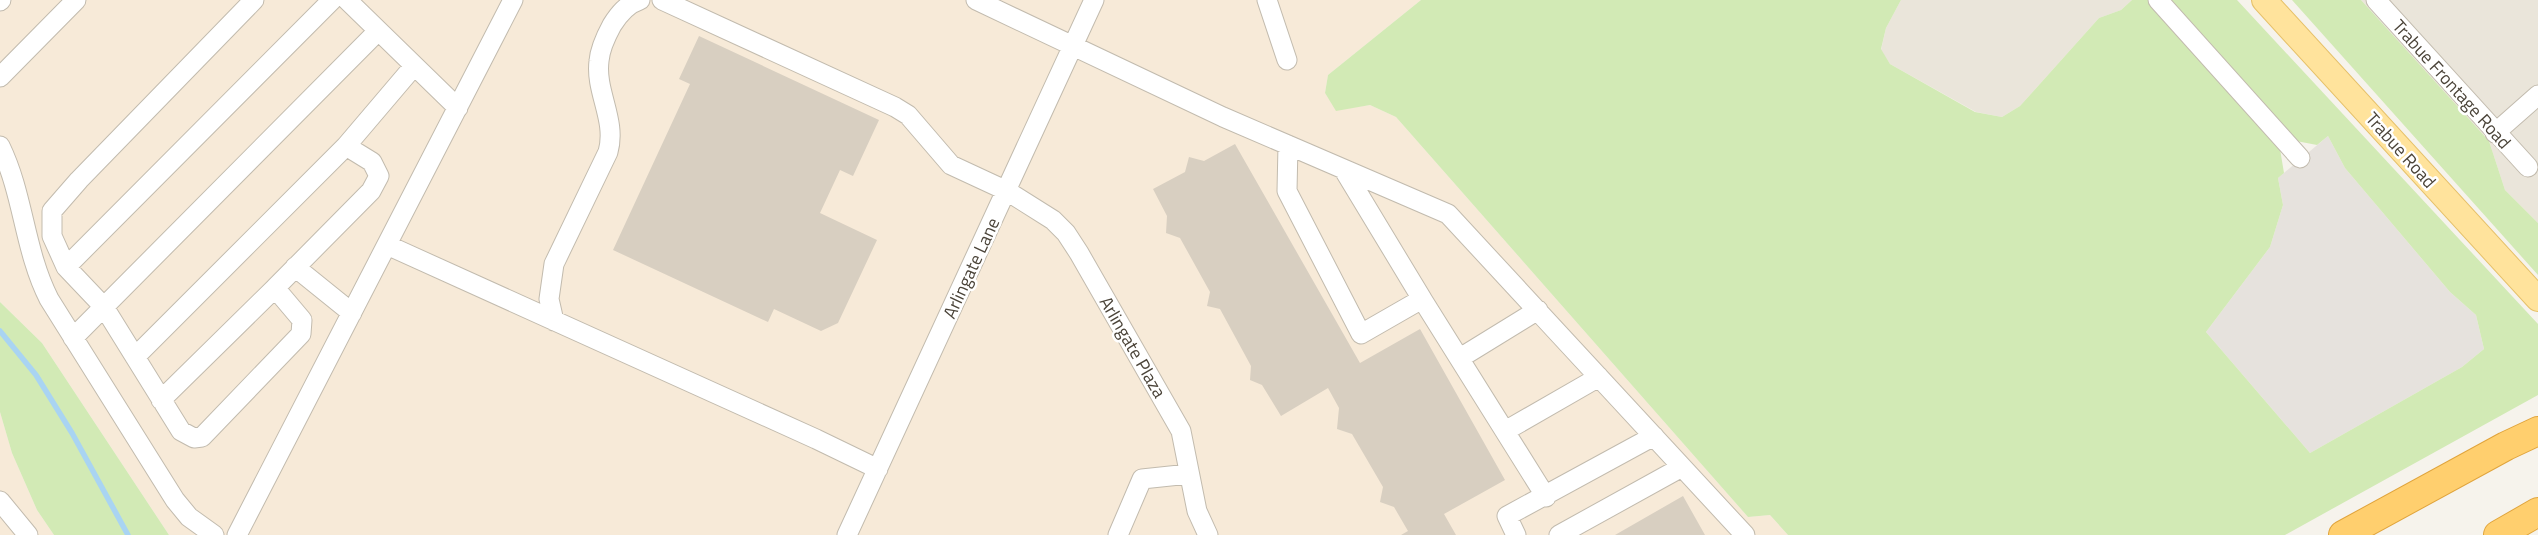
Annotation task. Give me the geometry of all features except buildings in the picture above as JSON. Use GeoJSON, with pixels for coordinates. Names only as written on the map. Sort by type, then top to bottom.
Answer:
{"type":"FeatureCollection","features":[{"type":"Feature","properties":{"kind":"highway"},"geometry":{"type":"LineString","coordinates":[[2506,446],[2538,424]]}},
{"type":"Feature","properties":{"kind":"highway"},"geometry":{"type":"LineString","coordinates":[[2343,535],[2506,446],[2538,431]]}},
{"type":"Feature","properties":{"kind":"highway"},"geometry":{"type":"LineString","coordinates":[[2498,535],[2538,512]]}},
{"type":"Feature","properties":{"kind":"main road","name":"Trabue Road"},"geometry":{"type":"LineString","coordinates":[[2264,0],[2538,300]]}},
{"type":"Feature","properties":{"kind":"street"},"geometry":{"type":"LineString","coordinates":[[0,77],[76,0]]}},
{"type":"Feature","properties":{"kind":"street"},"geometry":{"type":"LineString","coordinates":[[254,0],[79,180],[52,212],[52,236],[66,267],[104,307],[181,431],[194,438],[202,437],[301,334],[302,320],[275,288]]}},
{"type":"Feature","properties":{"kind":"street"},"geometry":{"type":"LineString","coordinates":[[66,267],[332,0]]}},
{"type":"Feature","properties":{"kind":"street"},"geometry":{"type":"LineString","coordinates":[[347,0],[458,108]]}},
{"type":"Feature","properties":{"kind":"street"},"geometry":{"type":"LineString","coordinates":[[237,535],[513,0]]}},
{"type":"Feature","properties":{"kind":"street"},"geometry":{"type":"LineString","coordinates":[[554,321],[550,299],[554,264],[608,152],[611,139],[610,122],[600,77],[599,61],[604,41],[624,9],[640,0]]}},
{"type":"Feature","properties":{"kind":"street","name":"Arlingate Plaza"},"geometry":{"type":"LineString","coordinates":[[662,0],[895,107],[912,120],[951,165],[1007,191],[1053,220],[1066,233],[1079,253],[1181,431],[1197,511],[1208,535]]}},
{"type":"Feature","properties":{"kind":"street"},"geometry":{"type":"LineString","coordinates":[[976,0],[1223,118],[1448,214],[1746,535]]}},
{"type":"Feature","properties":{"kind":"street","name":"Arlingate Lane"},"geometry":{"type":"LineString","coordinates":[[848,535],[1094,0]]}},
{"type":"Feature","properties":{"kind":"street"},"geometry":{"type":"LineString","coordinates":[[1267,0],[1287,60]]}},
{"type":"Feature","properties":{"kind":"street"},"geometry":{"type":"LineString","coordinates":[[2158,0],[2300,158]]}},
{"type":"Feature","properties":{"kind":"street","name":"Trabue Frontage Road"},"geometry":{"type":"LineString","coordinates":[[2376,0],[2495,133],[2528,167]]}},
{"type":"Feature","properties":{"kind":"street"},"geometry":{"type":"LineString","coordinates":[[72,338],[378,31]]}},
{"type":"Feature","properties":{"kind":"street"},"geometry":{"type":"LineString","coordinates":[[135,357],[346,146],[414,66]]}},
{"type":"Feature","properties":{"kind":"street"},"geometry":{"type":"LineString","coordinates":[[2495,133],[2538,95]]}},
{"type":"Feature","properties":{"kind":"street"},"geometry":{"type":"LineString","coordinates":[[1288,145],[1287,192],[1361,334],[1422,299]]}},
{"type":"Feature","properties":{"kind":"street"},"geometry":{"type":"LineString","coordinates":[[0,146],[14,186],[39,280],[72,338],[175,500],[189,517],[214,535]]}},
{"type":"Feature","properties":{"kind":"street"},"geometry":{"type":"LineString","coordinates":[[161,400],[371,191],[379,176],[372,162],[346,146]]}},
{"type":"Feature","properties":{"kind":"street"},"geometry":{"type":"LineString","coordinates":[[1344,170],[1546,497]]}},
{"type":"Feature","properties":{"kind":"street"},"geometry":{"type":"LineString","coordinates":[[387,245],[878,469]]}},
{"type":"Feature","properties":{"kind":"street"},"geometry":{"type":"LineString","coordinates":[[295,267],[352,313]]}},
{"type":"Feature","properties":{"kind":"street"},"geometry":{"type":"LineString","coordinates":[[1460,358],[1538,310]]}},
{"type":"Feature","properties":{"kind":"street"},"geometry":{"type":"LineString","coordinates":[[1505,431],[1599,377]]}},
{"type":"Feature","properties":{"kind":"street"},"geometry":{"type":"LineString","coordinates":[[1516,535],[1507,516],[1546,497],[1654,436]]}},
{"type":"Feature","properties":{"kind":"street"},"geometry":{"type":"LineString","coordinates":[[1559,535],[1682,466]]}},
{"type":"Feature","properties":{"kind":"street"},"geometry":{"type":"LineString","coordinates":[[1118,535],[1142,479],[1189,474]]}},
{"type":"Feature","properties":{"kind":"street"},"geometry":{"type":"LineString","coordinates":[[0,501],[28,535]]}},
{"type":"Feature","properties":{"kind":"shaded area"},"geometry":{"type":"Polygon","coordinates":[[[0,0],[1421,0],[1328,75],[1325,93],[1336,110],[1370,105],[1396,117],[1748,517],[1770,515],[1788,535],[169,535],[42,343],[0,302],[0,0]]]}},
{"type":"Feature","properties":{"kind":"shaded area"},"geometry":{"type":"Polygon","coordinates":[[[1901,0],[2132,0],[2121,10],[2099,18],[2020,106],[2002,117],[1976,112],[1890,64],[1881,50],[1886,28],[1901,0]]]}},
{"type":"Feature","properties":{"kind":"shaded area"},"geometry":{"type":"Polygon","coordinates":[[[2361,0],[2538,0],[2538,223],[2505,190],[2489,141],[2361,0]]]}},
{"type":"Feature","properties":{"kind":"shaded area"},"geometry":{"type":"Polygon","coordinates":[[[2328,136],[2345,168],[2450,292],[2476,315],[2484,349],[2462,367],[2310,453],[2206,332],[2270,247],[2283,205],[2278,178],[2328,136]]]}},
{"type":"Feature","properties":{"kind":"shaded area"},"geometry":{"type":"Polygon","coordinates":[[[0,412],[12,453],[37,510],[54,535],[0,535],[0,412]]]}},
{"type":"Feature","properties":{"kind":"green space"},"geometry":{"type":"Polygon","coordinates":[[[1421,0],[1901,0],[1886,28],[1881,49],[1890,64],[1975,112],[2002,117],[2020,106],[2099,18],[2121,10],[2132,0],[2148,0],[2280,149],[2284,173],[2278,178],[2283,205],[2270,247],[2206,332],[2310,453],[2462,367],[2484,349],[2476,315],[2450,292],[2345,168],[2328,136],[2317,145],[2291,140],[2167,0],[2237,0],[2538,324],[2538,395],[2285,535],[1788,535],[1770,515],[1748,517],[1396,117],[1370,105],[1336,111],[1325,93],[1328,75],[1421,0]]]}},
{"type":"Feature","properties":{"kind":"green space"},"geometry":{"type":"Polygon","coordinates":[[[2292,0],[2361,0],[2489,141],[2505,190],[2538,223],[2538,275],[2292,0]]]}},
{"type":"Feature","properties":{"kind":"green space"},"geometry":{"type":"Polygon","coordinates":[[[0,302],[42,343],[169,535],[54,535],[37,510],[12,453],[0,412],[0,302]]]}},
{"type":"Feature","properties":{"kind":"waterway"},"geometry":{"type":"LineString","coordinates":[[0,331],[36,375],[72,433],[128,535]]}}]}
